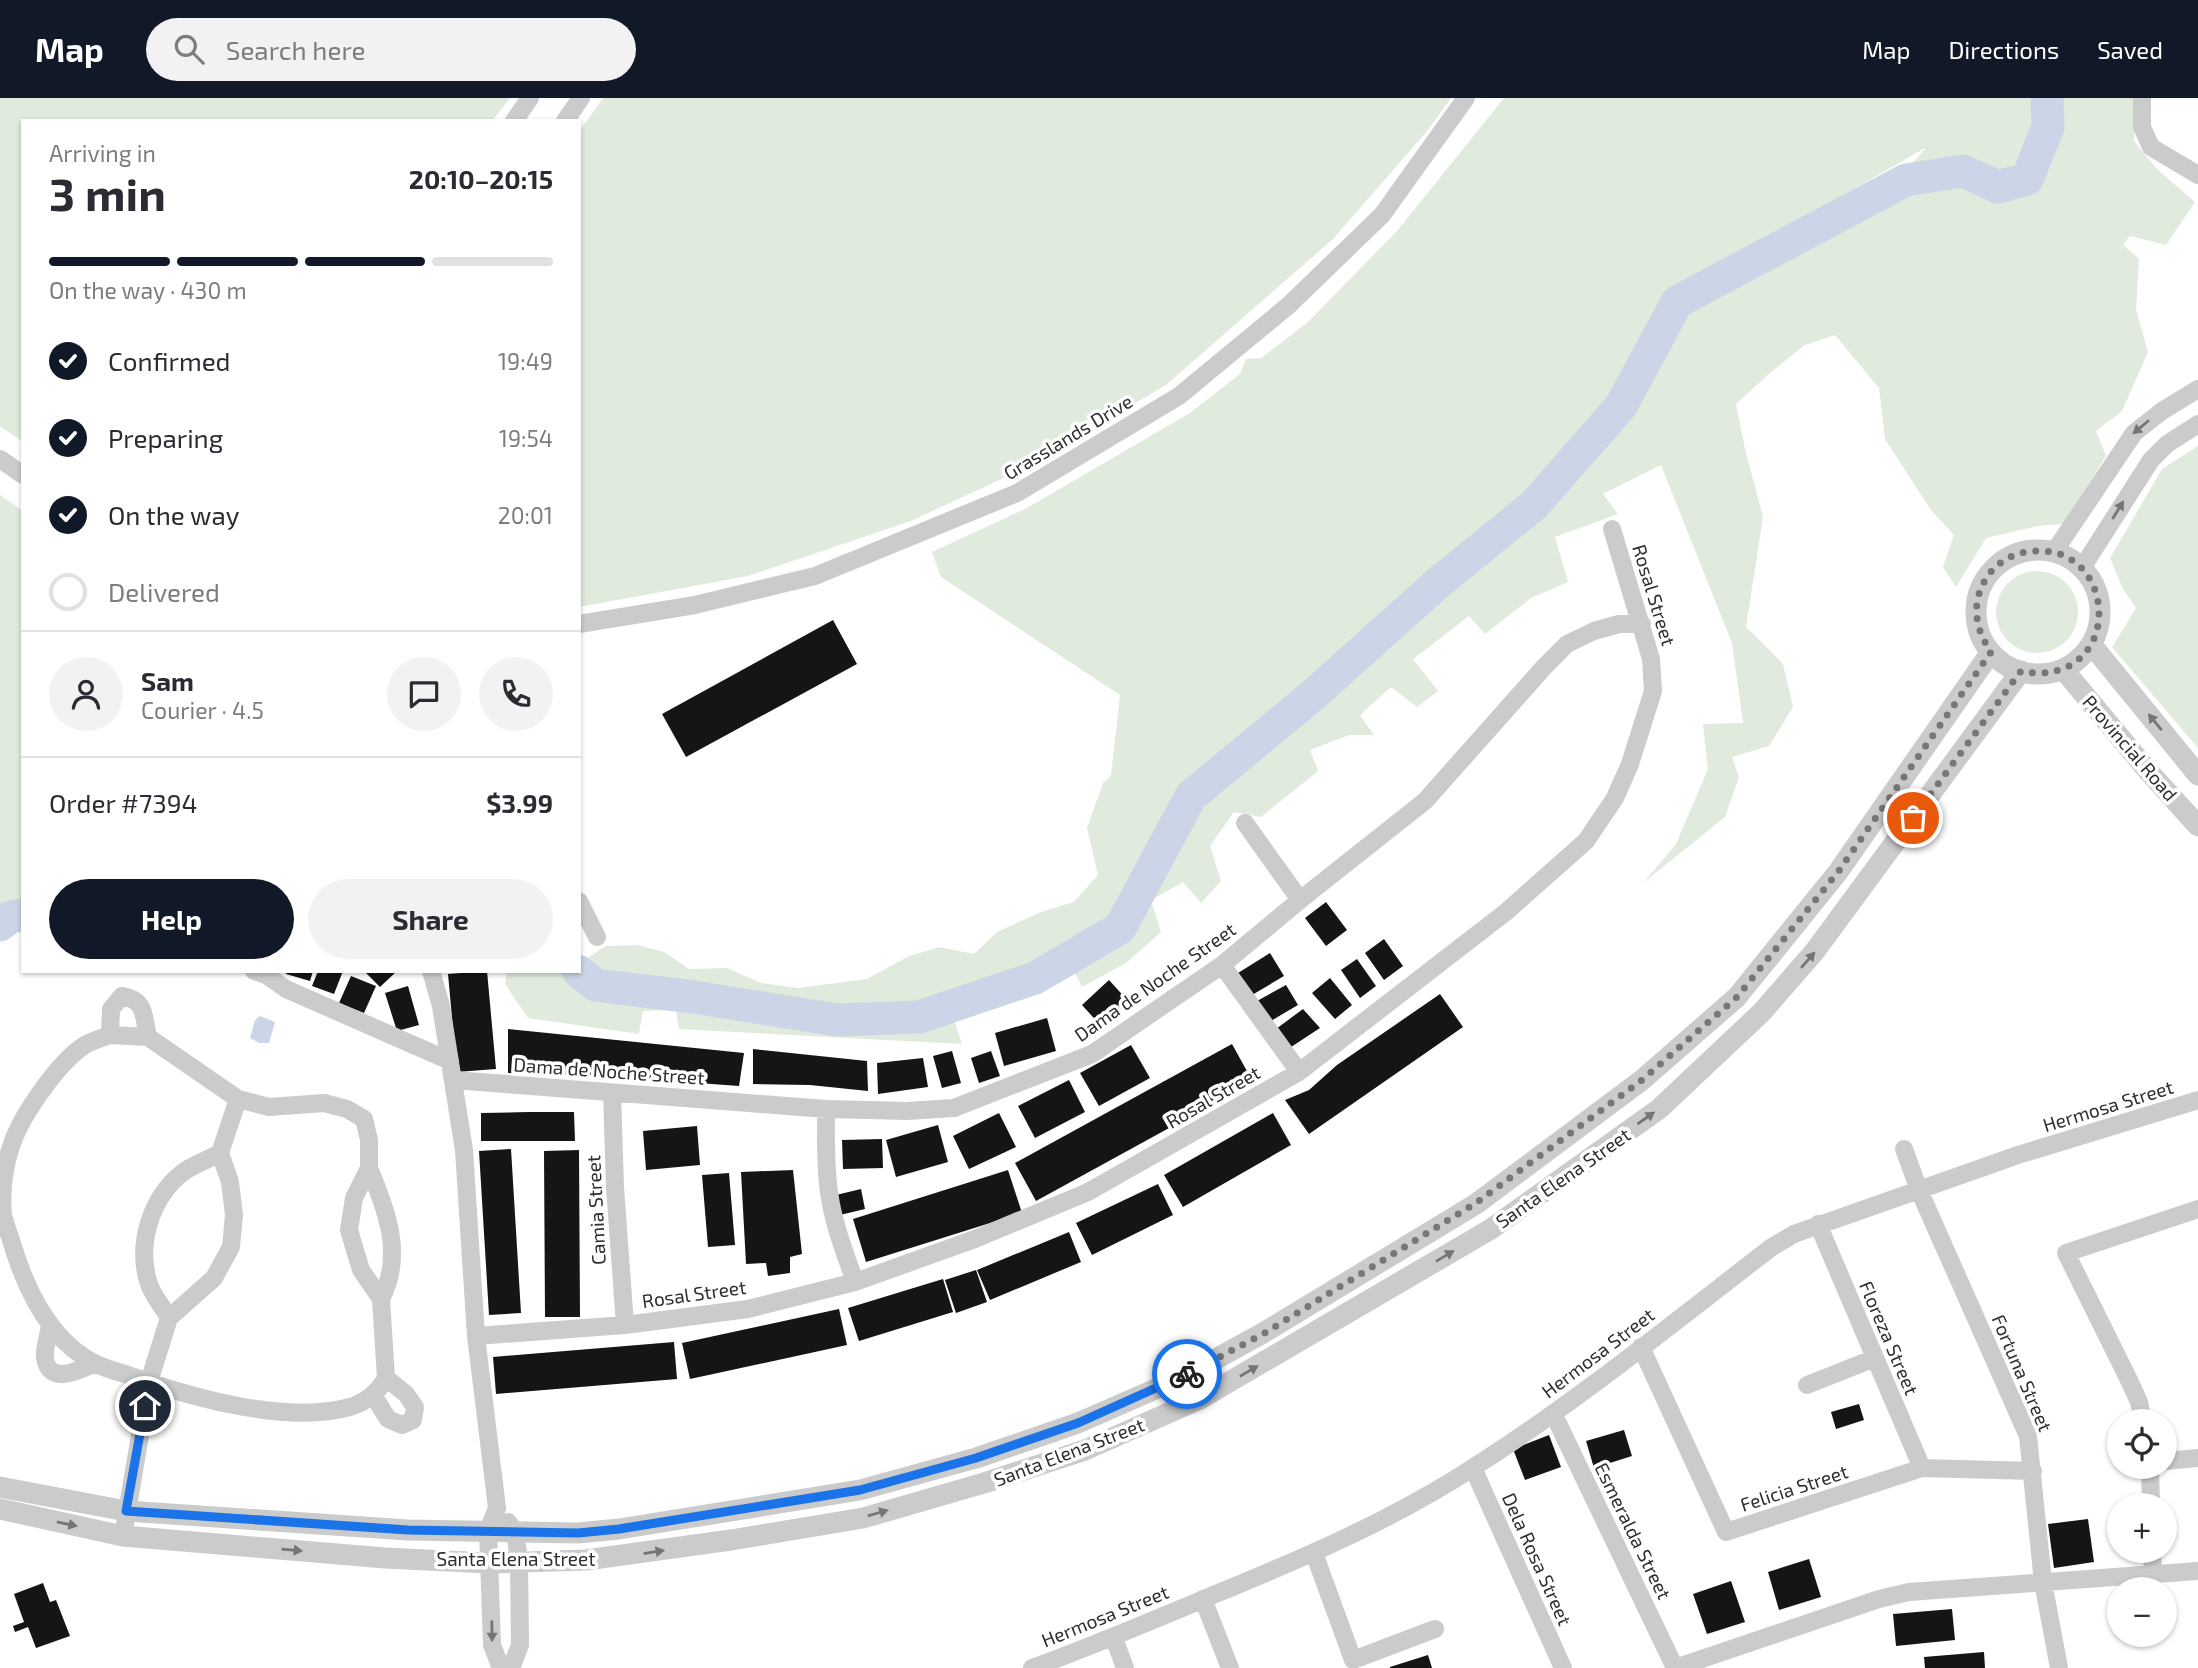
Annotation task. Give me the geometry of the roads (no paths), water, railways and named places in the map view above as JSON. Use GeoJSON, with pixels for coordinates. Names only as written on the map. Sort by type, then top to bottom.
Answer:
{"type":"FeatureCollection","features":[{"type":"Feature","properties":{"kind":"street"},"geometry":{"type":"LineString","coordinates":[[514,119],[530,98]]}},
{"type":"Feature","properties":{"kind":"street"},"geometry":{"type":"LineString","coordinates":[[566,119],[581,98]]}},
{"type":"Feature","properties":{"kind":"street","name":"Grasslands Drive"},"geometry":{"type":"LineString","coordinates":[[581,624],[695,605],[815,576],[1017,493],[1179,396],[1289,305],[1382,215],[1466,98]]}},
{"type":"Feature","properties":{"kind":"street"},"geometry":{"type":"LineString","coordinates":[[2142,98],[2142,127],[2151,147],[2198,175]]}},
{"type":"Feature","properties":{"kind":"street"},"geometry":{"type":"LineString","coordinates":[[2054,552],[2134,433],[2162,411],[2198,389]]}},
{"type":"Feature","properties":{"kind":"street"},"geometry":{"type":"LineString","coordinates":[[2082,568],[2151,460],[2166,444],[2198,424]]}},
{"type":"Feature","properties":{"kind":"street"},"geometry":{"type":"LineString","coordinates":[[0,459],[21,474]]}},
{"type":"Feature","properties":{"kind":"street","name":"Rosal Street"},"geometry":{"type":"LineString","coordinates":[[476,1336],[625,1325],[748,1309],[855,1282],[975,1239],[1088,1192],[1299,1072],[1506,912],[1586,841],[1615,798],[1653,691],[1651,659],[1612,529]]}},
{"type":"Feature","properties":{"kind":"street"},"geometry":{"type":"LineString","coordinates":[[2023,552],[2054,552],[2082,568],[2095,587],[2099,599],[2100,622],[2091,644],[2079,659],[2063,669],[2042,673],[2010,667],[1991,652],[1982,639],[1976,608],[1979,593],[1996,567],[2023,552]]}},
{"type":"Feature","properties":{"kind":"street","name":"Dama de Noche Street"},"geometry":{"type":"LineString","coordinates":[[454,1080],[827,1109],[907,1111],[954,1108],[1092,1054],[1222,965],[1425,802],[1567,644],[1594,631],[1619,624],[1642,624]]}},
{"type":"Feature","properties":{"kind":"street","name":"Provincial Road"},"geometry":{"type":"LineString","coordinates":[[2091,644],[2198,775]]}},
{"type":"Feature","properties":{"kind":"street","name":"Santa Elena Street"},"geometry":{"type":"LineString","coordinates":[[0,1487],[126,1511],[408,1530],[578,1533],[619,1529],[860,1490],[976,1458],[1078,1423],[1183,1377],[1263,1334],[1476,1203],[1642,1080],[1737,997],[1838,872],[1991,652]]}},
{"type":"Feature","properties":{"kind":"street","name":"Provincial Road"},"geometry":{"type":"LineString","coordinates":[[2063,669],[2198,826]]}},
{"type":"Feature","properties":{"kind":"street","name":"Santa Elena Street"},"geometry":{"type":"LineString","coordinates":[[0,1509],[123,1536],[385,1558],[490,1563],[586,1560],[863,1518],[1085,1450],[1200,1399],[1443,1257],[1490,1229],[1659,1109],[1762,1012],[1815,951],[2021,671]]}},
{"type":"Feature","properties":{"kind":"street"},"geometry":{"type":"LineString","coordinates":[[1245,823],[1300,900]]}},
{"type":"Feature","properties":{"kind":"street"},"geometry":{"type":"LineString","coordinates":[[581,905],[597,937]]}},
{"type":"Feature","properties":{"kind":"street"},"geometry":{"type":"LineString","coordinates":[[1222,965],[1299,1072]]}},
{"type":"Feature","properties":{"kind":"street"},"geometry":{"type":"LineString","coordinates":[[260,973],[286,989],[450,1061]]}},
{"type":"Feature","properties":{"kind":"street"},"geometry":{"type":"LineString","coordinates":[[432,973],[442,1006],[464,1150],[476,1336],[497,1508],[488,1531],[492,1645],[501,1668]]}},
{"type":"Feature","properties":{"kind":"street"},"geometry":{"type":"LineString","coordinates":[[110,1035],[111,1009],[122,996],[134,998],[140,1004],[148,1037]]}},
{"type":"Feature","properties":{"kind":"street"},"geometry":{"type":"LineString","coordinates":[[369,1168],[354,1198],[349,1230],[361,1270],[381,1299],[386,1378],[373,1395],[351,1406],[320,1411],[265,1411],[204,1399],[95,1363],[50,1325],[31,1294],[16,1258],[4,1216],[1,1188],[5,1143],[55,1074],[84,1045],[110,1035],[148,1037],[238,1099],[269,1107],[324,1103],[347,1109],[364,1119],[369,1140],[369,1168],[390,1224],[394,1256],[390,1283],[381,1299]]}},
{"type":"Feature","properties":{"kind":"street","name":"Camia Street"},"geometry":{"type":"LineString","coordinates":[[612,1093],[615,1187],[625,1325]]}},
{"type":"Feature","properties":{"kind":"street"},"geometry":{"type":"LineString","coordinates":[[123,1536],[149,1382],[169,1318],[214,1278],[231,1247],[234,1215],[230,1182],[220,1153],[238,1099]]}},
{"type":"Feature","properties":{"kind":"street","name":"Hermosa Street"},"geometry":{"type":"LineString","coordinates":[[1032,1668],[1115,1638],[1314,1553],[1401,1510],[1473,1468],[1553,1413],[1772,1247],[1794,1234],[2018,1155],[2198,1101]]}},
{"type":"Feature","properties":{"kind":"street"},"geometry":{"type":"LineString","coordinates":[[827,1109],[826,1156],[829,1193],[838,1233],[855,1282]]}},
{"type":"Feature","properties":{"kind":"street","name":"Fortuna Street"},"geometry":{"type":"LineString","coordinates":[[1904,1149],[1919,1190],[2028,1436],[2043,1582],[2059,1668]]}},
{"type":"Feature","properties":{"kind":"street"},"geometry":{"type":"LineString","coordinates":[[169,1318],[148,1282],[144,1244],[154,1208],[164,1191],[183,1172],[220,1153]]}},
{"type":"Feature","properties":{"kind":"street"},"geometry":{"type":"LineString","coordinates":[[2140,1409],[2066,1253],[2198,1209]]}},
{"type":"Feature","properties":{"kind":"street","name":"Floreza Street"},"geometry":{"type":"LineString","coordinates":[[1818,1224],[1922,1468]]}},
{"type":"Feature","properties":{"kind":"street"},"geometry":{"type":"LineString","coordinates":[[50,1325],[45,1357],[50,1369],[59,1375],[72,1374],[95,1363]]}},
{"type":"Feature","properties":{"kind":"street","name":"Felicia Street"},"geometry":{"type":"LineString","coordinates":[[1641,1347],[1726,1532],[1922,1468],[2033,1471]]}},
{"type":"Feature","properties":{"kind":"street"},"geometry":{"type":"LineString","coordinates":[[1807,1385],[1875,1358]]}},
{"type":"Feature","properties":{"kind":"street"},"geometry":{"type":"LineString","coordinates":[[373,1395],[388,1419],[402,1425],[413,1420],[415,1407],[406,1394],[386,1378]]}},
{"type":"Feature","properties":{"kind":"street","name":"Esmeralda Street"},"geometry":{"type":"LineString","coordinates":[[1553,1413],[1675,1668]]}},
{"type":"Feature","properties":{"kind":"street"},"geometry":{"type":"LineString","coordinates":[[2177,1460],[2198,1458]]}},
{"type":"Feature","properties":{"kind":"street","name":"Dela Rosa Street"},"geometry":{"type":"LineString","coordinates":[[1473,1468],[1563,1668]]}},
{"type":"Feature","properties":{"kind":"street"},"geometry":{"type":"LineString","coordinates":[[497,1508],[515,1531],[519,1561],[520,1645],[511,1668]]}},
{"type":"Feature","properties":{"kind":"street"},"geometry":{"type":"LineString","coordinates":[[1314,1553],[1353,1661],[1435,1629]]}},
{"type":"Feature","properties":{"kind":"street"},"geometry":{"type":"LineString","coordinates":[[2153,1563],[2153,1574]]}},
{"type":"Feature","properties":{"kind":"street"},"geometry":{"type":"LineString","coordinates":[[1675,1668],[1909,1591],[2198,1571]]}},
{"type":"Feature","properties":{"kind":"street"},"geometry":{"type":"LineString","coordinates":[[1203,1599],[1230,1668]]}},
{"type":"Feature","properties":{"kind":"street"},"geometry":{"type":"LineString","coordinates":[[1115,1638],[1125,1668]]}},
{"type":"Feature","properties":{"kind":"water"},"geometry":{"type":"Polygon","coordinates":[[[260,1016],[275,1022],[269,1043],[259,1043],[250,1038],[255,1020],[260,1016]]]}},
{"type":"Feature","properties":{"kind":"waterway"},"geometry":{"type":"LineString","coordinates":[[580,973],[595,985],[694,997],[837,1020],[919,1017],[1035,978],[1120,928],[1191,796],[1312,696],[1438,583],[1534,505],[1621,406],[1677,302],[1906,180],[1963,171],[1998,187],[2027,179],[2048,127],[2047,98]]}},
{"type":"Feature","properties":{"kind":"waterway"},"geometry":{"type":"LineString","coordinates":[[0,925],[10,917],[21,915]]}}]}
